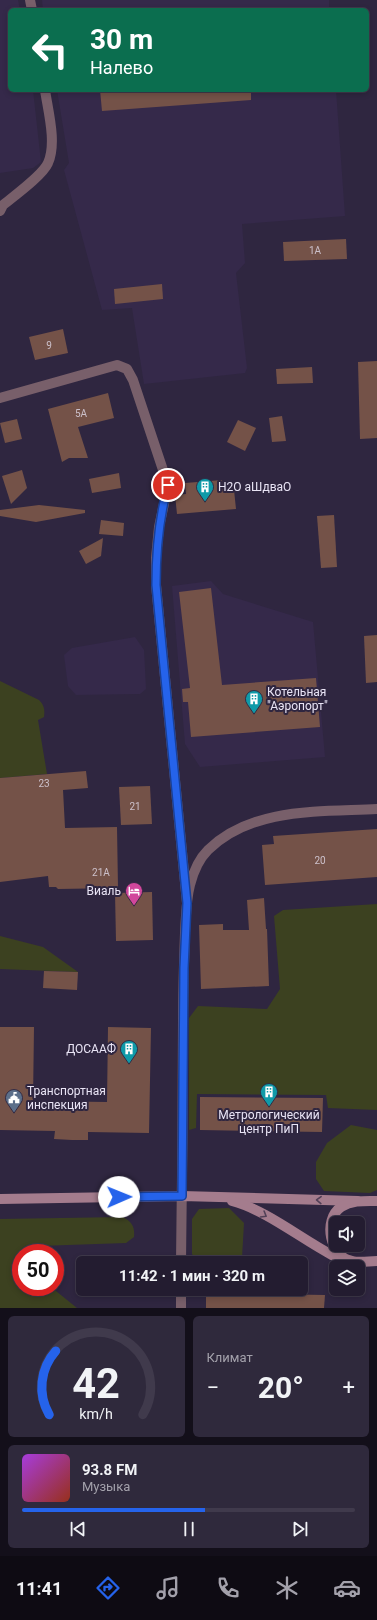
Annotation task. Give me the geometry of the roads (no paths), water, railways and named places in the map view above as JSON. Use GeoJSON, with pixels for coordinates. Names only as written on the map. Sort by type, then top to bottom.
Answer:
{"type":"FeatureCollection","features":[{"type":"Feature","properties":{"kind":"main road"},"geometry":{"type":"LineString","coordinates":[[0,1199],[182,1196],[377,1201]]}},
{"type":"Feature","properties":{"kind":"main road"},"geometry":{"type":"LineString","coordinates":[[214,1197],[242,1204],[256,1210],[323,1250],[346,1260]]}},
{"type":"Feature","properties":{"kind":"main road"},"geometry":{"type":"LineString","coordinates":[[350,1260],[337,1251],[333,1246],[330,1237],[331,1224],[340,1207],[358,1201]]}},
{"type":"Feature","properties":{"kind":"main road"},"geometry":{"type":"LineString","coordinates":[[365,1261],[377,1261]]}},
{"type":"Feature","properties":{"kind":"street"},"geometry":{"type":"LineString","coordinates":[[0,211],[4,205],[42,172],[48,164],[51,131],[44,92]]}},
{"type":"Feature","properties":{"kind":"street"},"geometry":{"type":"LineString","coordinates":[[0,398],[117,365],[127,369],[168,485],[159,527],[156,558],[156,585],[187,903],[184,975],[182,1256]]}},
{"type":"Feature","properties":{"kind":"street"},"geometry":{"type":"LineString","coordinates":[[187,903],[192,876],[198,863],[221,839],[241,827],[258,821],[292,814],[377,809]]}},
{"type":"Feature","properties":{"kind":"street"},"geometry":{"type":"LineString","coordinates":[[181,1296],[181,1308]]}},
{"type":"Feature","properties":{"kind":"place","name":"H2O аШдваО"},"geometry":{"type":"Point","coordinates":[205,502]}},
{"type":"Feature","properties":{"kind":"place","name":"Котельная \"Аэропорт\""},"geometry":{"type":"Point","coordinates":[254,714]}},
{"type":"Feature","properties":{"kind":"place","name":"Виаль"},"geometry":{"type":"Point","coordinates":[134,906]}},
{"type":"Feature","properties":{"kind":"place","name":"ДОСААФ"},"geometry":{"type":"Point","coordinates":[129,1064]}},
{"type":"Feature","properties":{"kind":"place","name":"Метрологический центр ПиП"},"geometry":{"type":"Point","coordinates":[269,1107]}},
{"type":"Feature","properties":{"kind":"place","name":"Транспортная инспекция"},"geometry":{"type":"Point","coordinates":[14,1113]}}]}
